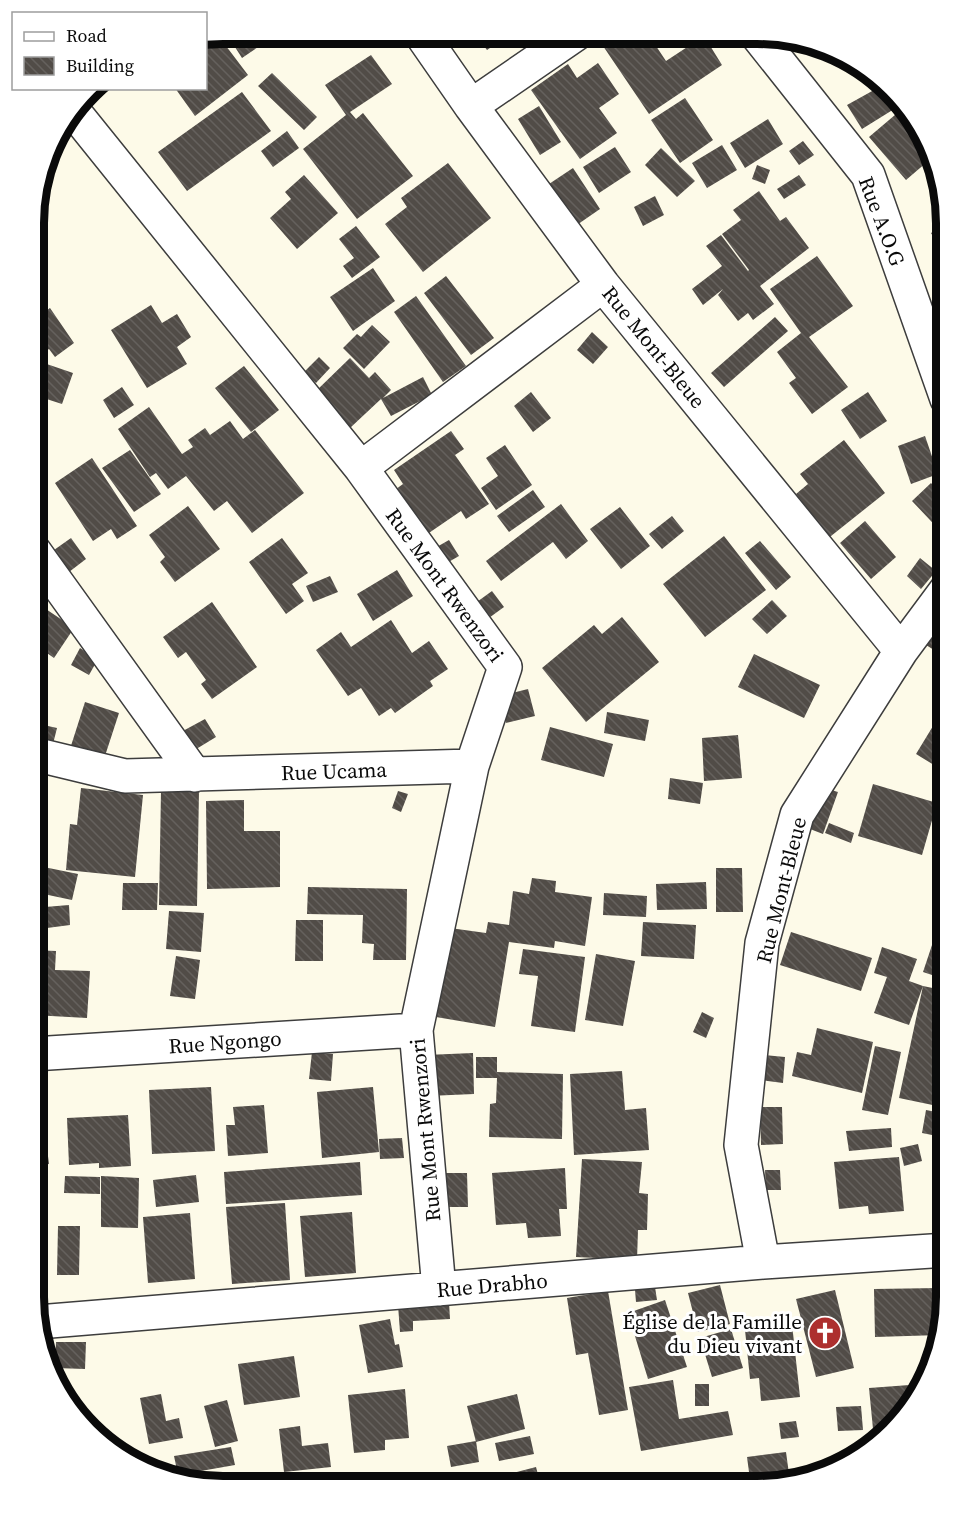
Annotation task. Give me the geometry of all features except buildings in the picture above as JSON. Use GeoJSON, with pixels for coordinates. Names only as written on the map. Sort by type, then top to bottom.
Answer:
{"type":"FeatureCollection","features":[{"type":"Feature","properties":{"kind":"street","name":"Rue Mont-Bleue"},"geometry":{"type":"LineString","coordinates":[[427,43],[603,285],[901,651]]}},
{"type":"Feature","properties":{"kind":"street"},"geometry":{"type":"LineString","coordinates":[[471,106],[563,43]]}},
{"type":"Feature","properties":{"kind":"street","name":"Rue A.O.G"},"geometry":{"type":"LineString","coordinates":[[764,43],[868,175],[936,368]]}},
{"type":"Feature","properties":{"kind":"street","name":"Rue Mont Rwenzori"},"geometry":{"type":"LineString","coordinates":[[78,118],[361,468],[505,667],[472,766],[416,1030],[440,1289]]}},
{"type":"Feature","properties":{"kind":"street"},"geometry":{"type":"LineString","coordinates":[[361,468],[603,285]]}},
{"type":"Feature","properties":{"kind":"street"},"geometry":{"type":"LineString","coordinates":[[43,564],[195,775]]}},
{"type":"Feature","properties":{"kind":"street","name":"Rue Mont-Bleue"},"geometry":{"type":"LineString","coordinates":[[763,1262],[741,1145],[762,943],[797,815],[901,651],[936,604]]}},
{"type":"Feature","properties":{"kind":"street","name":"Rue Ucama"},"geometry":{"type":"LineString","coordinates":[[43,756],[125,777],[472,766]]}},
{"type":"Feature","properties":{"kind":"street","name":"Rue Ngongo"},"geometry":{"type":"LineString","coordinates":[[43,1053],[416,1030]]}},
{"type":"Feature","properties":{"kind":"street","name":"Rue Drabho"},"geometry":{"type":"LineString","coordinates":[[45,1321],[763,1262],[936,1251]]}},
{"type":"Feature","properties":{"kind":"place","name":"Église de la Famille du Dieu vivant"},"geometry":{"type":"Point","coordinates":[825,1333]}}]}
